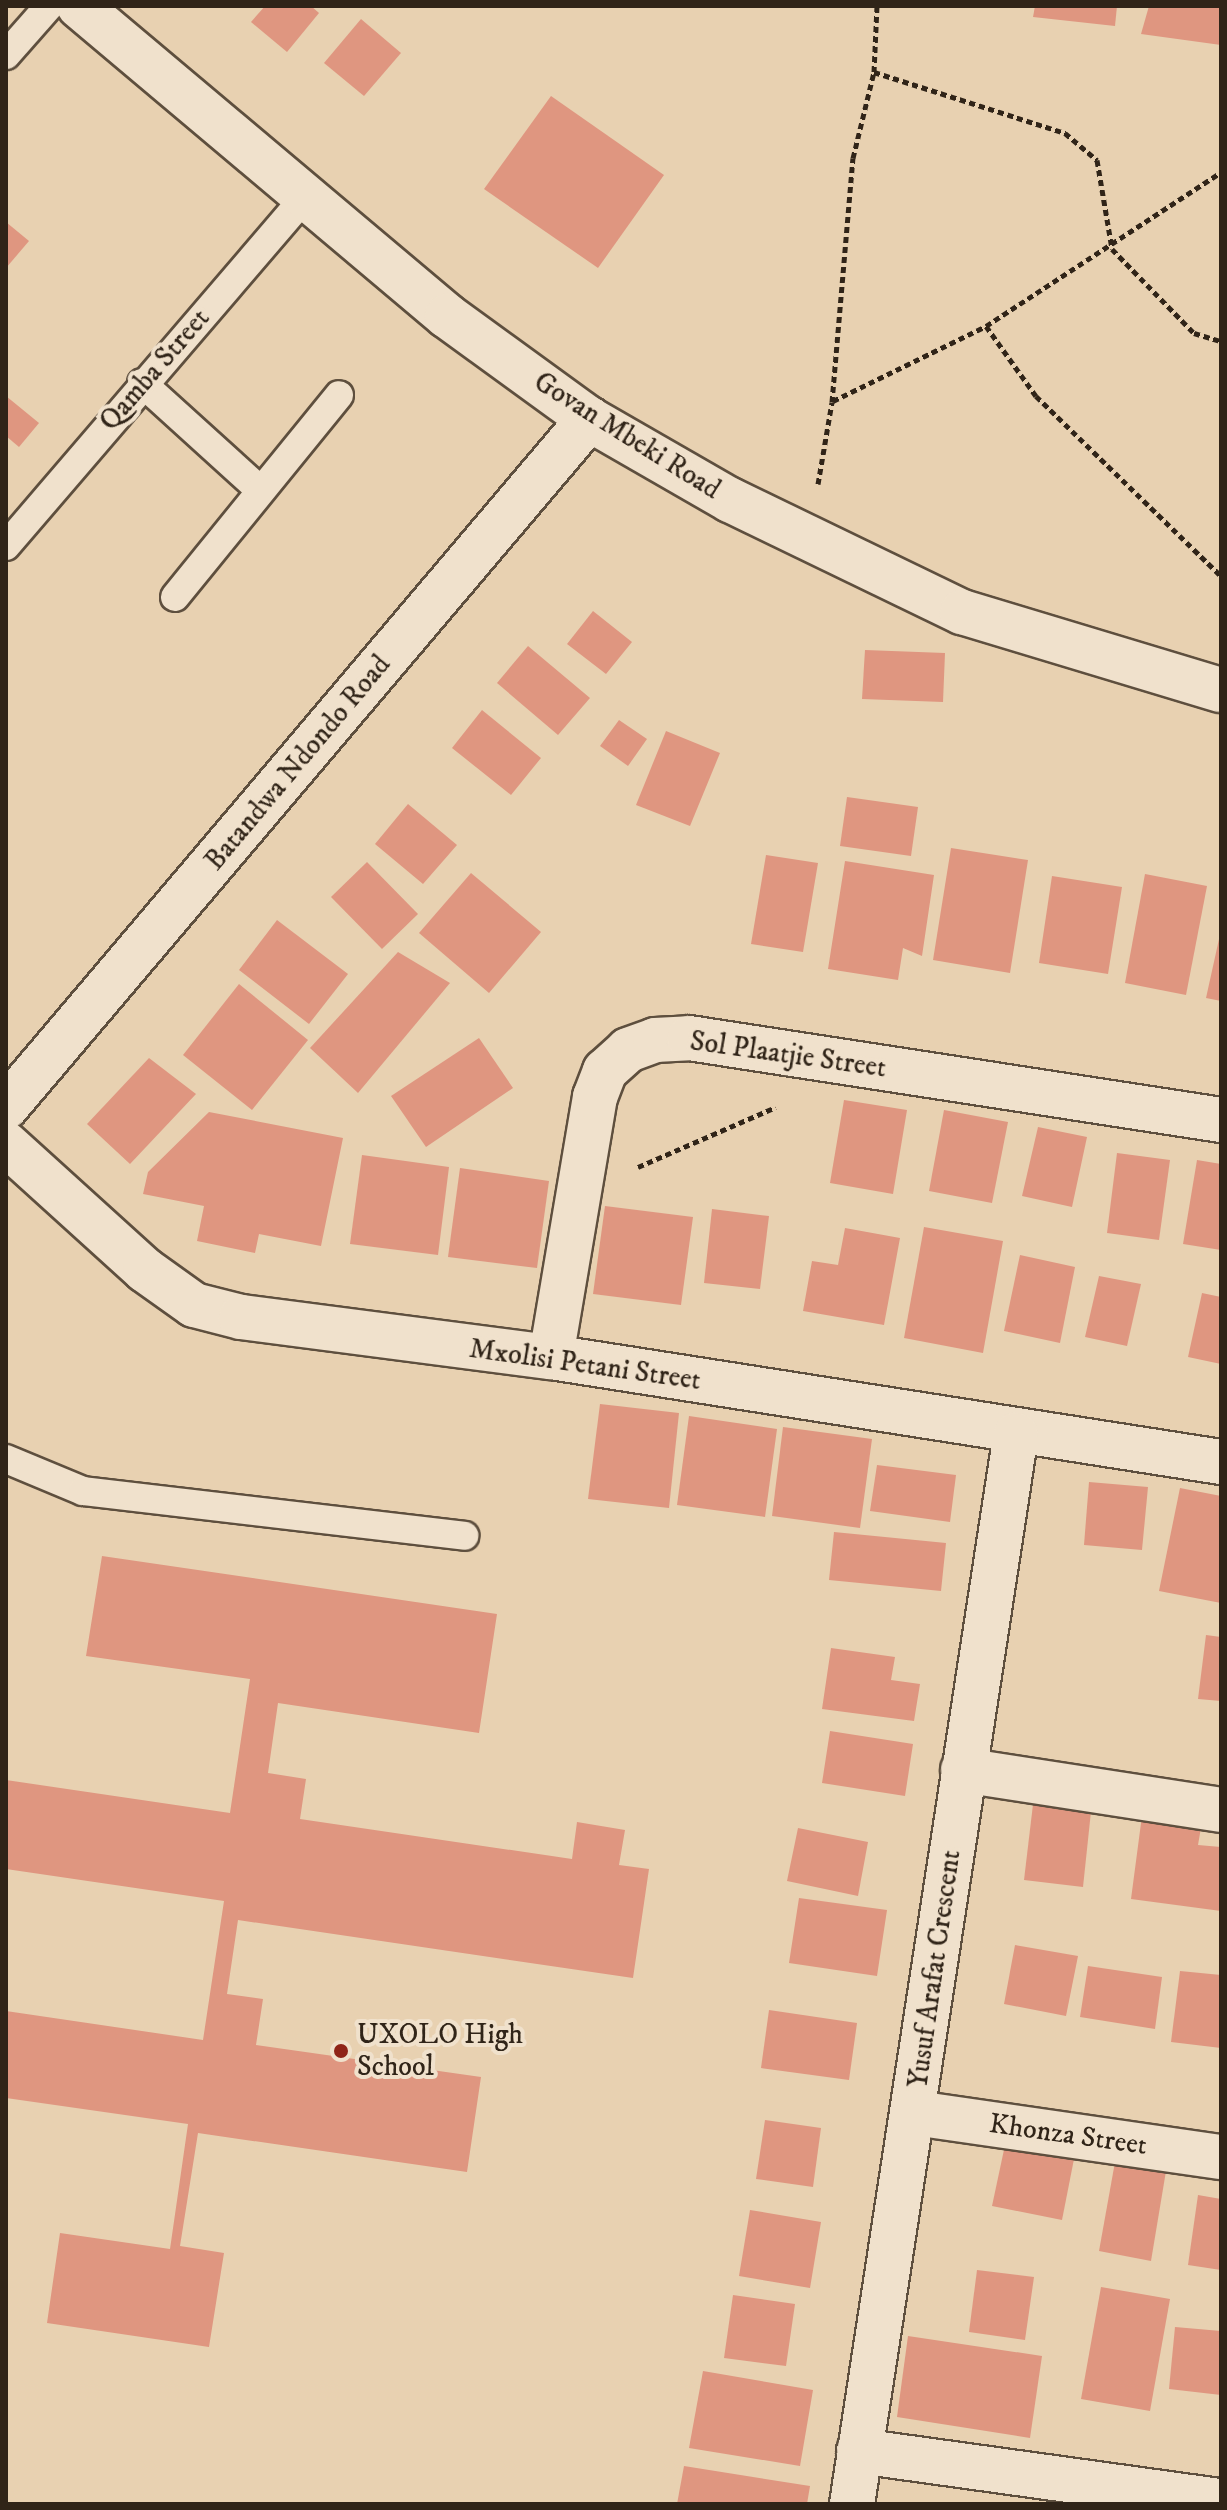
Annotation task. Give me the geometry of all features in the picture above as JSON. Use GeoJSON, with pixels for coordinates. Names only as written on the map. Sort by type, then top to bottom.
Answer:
{"type":"FeatureCollection","features":[{"type":"Feature","properties":{"kind":"street","name":"Govan Mbeki Road"},"geometry":{"type":"LineString","coordinates":[[79,6],[447,316],[589,419],[730,500],[962,612],[1221,690]]}},
{"type":"Feature","properties":{"kind":"street","name":"Batandwa Ndondo Road"},"geometry":{"type":"LineString","coordinates":[[6,1107],[589,419]]}},
{"type":"Feature","properties":{"kind":"street","name":"Sol Plaatjie Street"},"geometry":{"type":"LineString","coordinates":[[551,1357],[579,1193],[605,1071],[628,1050],[655,1040],[689,1038],[1221,1120]]}},
{"type":"Feature","properties":{"kind":"street","name":"Mxolisi Petani Street"},"geometry":{"type":"LineString","coordinates":[[6,1144],[145,1270],[194,1305],[300,1329],[551,1357],[1016,1434],[1221,1462]]}},
{"type":"Feature","properties":{"kind":"street","name":"Yusuf Arafat Crescent"},"geometry":{"type":"LineString","coordinates":[[852,2504],[915,2113],[963,1770],[1016,1434]]}},
{"type":"Feature","properties":{"kind":"street"},"geometry":{"type":"LineString","coordinates":[[963,1770],[1221,1810]]}},
{"type":"Feature","properties":{"kind":"street","name":"Khonza Street"},"geometry":{"type":"LineString","coordinates":[[915,2113],[1221,2157]]}},
{"type":"Feature","properties":{"kind":"street"},"geometry":{"type":"LineString","coordinates":[[859,2451],[1221,2501]]}},
{"type":"Feature","properties":{"kind":"lane"},"geometry":{"type":"LineString","coordinates":[[6,55],[49,6]]}},
{"type":"Feature","properties":{"kind":"lane","name":"Qamba Street"},"geometry":{"type":"LineString","coordinates":[[6,546],[142,383],[306,196]]}},
{"type":"Feature","properties":{"kind":"lane"},"geometry":{"type":"LineString","coordinates":[[142,383],[259,489]]}},
{"type":"Feature","properties":{"kind":"lane"},"geometry":{"type":"LineString","coordinates":[[175,597],[259,489],[339,395]]}},
{"type":"Feature","properties":{"kind":"lane"},"geometry":{"type":"LineString","coordinates":[[6,1459],[83,1491],[464,1536]]}},
{"type":"Feature","properties":{"kind":"path"},"geometry":{"type":"LineString","coordinates":[[809,537],[832,402],[853,158],[874,72],[877,6]]}},
{"type":"Feature","properties":{"kind":"path"},"geometry":{"type":"LineString","coordinates":[[874,72],[1065,133],[1097,160],[1112,249],[1194,333],[1221,341]]}},
{"type":"Feature","properties":{"kind":"path"},"geometry":{"type":"LineString","coordinates":[[832,402],[986,326],[1112,249],[1221,172]]}},
{"type":"Feature","properties":{"kind":"path"},"geometry":{"type":"LineString","coordinates":[[986,326],[1036,396],[1221,576]]}},
{"type":"Feature","properties":{"kind":"path"},"geometry":{"type":"LineString","coordinates":[[579,1193],[782,1104]]}},
{"type":"Feature","properties":{"kind":"building"},"geometry":{"type":"Polygon","coordinates":[[[265,6],[311,6],[319,13],[287,52],[251,22],[265,6]]]}},
{"type":"Feature","properties":{"kind":"building"},"geometry":{"type":"Polygon","coordinates":[[[1035,6],[1117,6],[1115,26],[1033,17],[1035,6]]]}},
{"type":"Feature","properties":{"kind":"building"},"geometry":{"type":"Polygon","coordinates":[[[1149,6],[1221,6],[1221,45],[1141,34],[1149,6]]]}},
{"type":"Feature","properties":{"kind":"building"},"geometry":{"type":"Polygon","coordinates":[[[361,19],[401,53],[364,96],[324,63],[361,19]]]}},
{"type":"Feature","properties":{"kind":"building"},"geometry":{"type":"Polygon","coordinates":[[[551,96],[664,175],[598,268],[484,189],[551,96]]]}},
{"type":"Feature","properties":{"kind":"building"},"geometry":{"type":"Polygon","coordinates":[[[6,222],[29,241],[6,268],[6,222]]]}},
{"type":"Feature","properties":{"kind":"building"},"geometry":{"type":"Polygon","coordinates":[[[6,396],[39,423],[19,447],[6,436],[6,396]]]}},
{"type":"Feature","properties":{"kind":"building"},"geometry":{"type":"Polygon","coordinates":[[[593,611],[632,642],[606,674],[567,644],[593,611]]]}},
{"type":"Feature","properties":{"kind":"building"},"geometry":{"type":"Polygon","coordinates":[[[528,646],[590,698],[558,735],[497,683],[528,646]]]}},
{"type":"Feature","properties":{"kind":"building"},"geometry":{"type":"Polygon","coordinates":[[[865,650],[945,653],[943,702],[862,699],[865,650]]]}},
{"type":"Feature","properties":{"kind":"building"},"geometry":{"type":"Polygon","coordinates":[[[482,710],[541,758],[511,795],[452,748],[482,710]]]}},
{"type":"Feature","properties":{"kind":"building"},"geometry":{"type":"Polygon","coordinates":[[[619,720],[647,739],[628,766],[600,746],[619,720]]]}},
{"type":"Feature","properties":{"kind":"building"},"geometry":{"type":"Polygon","coordinates":[[[666,731],[720,753],[690,826],[636,805],[666,731]]]}},
{"type":"Feature","properties":{"kind":"building"},"geometry":{"type":"Polygon","coordinates":[[[847,797],[918,807],[911,856],[840,846],[847,797]]]}},
{"type":"Feature","properties":{"kind":"building"},"geometry":{"type":"Polygon","coordinates":[[[408,804],[457,845],[423,884],[375,844],[408,804]]]}},
{"type":"Feature","properties":{"kind":"building"},"geometry":{"type":"Polygon","coordinates":[[[951,848],[1028,860],[1010,973],[933,960],[951,848]]]}},
{"type":"Feature","properties":{"kind":"building"},"geometry":{"type":"Polygon","coordinates":[[[766,855],[818,863],[803,952],[751,944],[766,855]]]}},
{"type":"Feature","properties":{"kind":"building"},"geometry":{"type":"Polygon","coordinates":[[[845,861],[934,875],[922,956],[903,948],[898,980],[828,969],[845,861]]]}},
{"type":"Feature","properties":{"kind":"building"},"geometry":{"type":"Polygon","coordinates":[[[367,862],[418,914],[382,949],[331,897],[367,862]]]}},
{"type":"Feature","properties":{"kind":"building"},"geometry":{"type":"Polygon","coordinates":[[[471,873],[541,932],[489,993],[419,933],[471,873]]]}},
{"type":"Feature","properties":{"kind":"building"},"geometry":{"type":"Polygon","coordinates":[[[1145,874],[1207,886],[1186,995],[1125,983],[1145,874]]]}},
{"type":"Feature","properties":{"kind":"building"},"geometry":{"type":"Polygon","coordinates":[[[1052,876],[1122,887],[1108,974],[1039,963],[1052,876]]]}},
{"type":"Feature","properties":{"kind":"building"},"geometry":{"type":"Polygon","coordinates":[[[277,920],[348,974],[309,1024],[239,970],[277,920]]]}},
{"type":"Feature","properties":{"kind":"building"},"geometry":{"type":"Polygon","coordinates":[[[1221,930],[1221,1001],[1206,998],[1221,930]]]}},
{"type":"Feature","properties":{"kind":"building"},"geometry":{"type":"Polygon","coordinates":[[[398,952],[450,983],[358,1093],[310,1048],[398,952]]]}},
{"type":"Feature","properties":{"kind":"building"},"geometry":{"type":"Polygon","coordinates":[[[239,984],[308,1040],[252,1110],[183,1055],[239,984]]]}},
{"type":"Feature","properties":{"kind":"building"},"geometry":{"type":"Polygon","coordinates":[[[479,1038],[513,1088],[426,1147],[391,1096],[479,1038]]]}},
{"type":"Feature","properties":{"kind":"building"},"geometry":{"type":"Polygon","coordinates":[[[149,1058],[196,1094],[130,1164],[87,1124],[149,1058]]]}},
{"type":"Feature","properties":{"kind":"building"},"geometry":{"type":"Polygon","coordinates":[[[844,1100],[907,1110],[893,1194],[830,1183],[844,1100]]]}},
{"type":"Feature","properties":{"kind":"building"},"geometry":{"type":"Polygon","coordinates":[[[944,1110],[1008,1122],[992,1203],[929,1191],[944,1110]]]}},
{"type":"Feature","properties":{"kind":"building"},"geometry":{"type":"Polygon","coordinates":[[[209,1112],[343,1138],[321,1246],[259,1234],[255,1253],[197,1241],[204,1206],[143,1194],[148,1172],[209,1112]]]}},
{"type":"Feature","properties":{"kind":"building"},"geometry":{"type":"Polygon","coordinates":[[[1038,1127],[1087,1137],[1072,1207],[1022,1196],[1038,1127]]]}},
{"type":"Feature","properties":{"kind":"building"},"geometry":{"type":"Polygon","coordinates":[[[1117,1153],[1170,1160],[1159,1240],[1107,1233],[1117,1153]]]}},
{"type":"Feature","properties":{"kind":"building"},"geometry":{"type":"Polygon","coordinates":[[[362,1155],[449,1167],[438,1255],[350,1244],[362,1155]]]}},
{"type":"Feature","properties":{"kind":"building"},"geometry":{"type":"Polygon","coordinates":[[[1197,1160],[1221,1164],[1221,1250],[1183,1244],[1197,1160]]]}},
{"type":"Feature","properties":{"kind":"building"},"geometry":{"type":"Polygon","coordinates":[[[460,1168],[549,1181],[537,1268],[448,1257],[460,1168]]]}},
{"type":"Feature","properties":{"kind":"building"},"geometry":{"type":"Polygon","coordinates":[[[605,1206],[693,1217],[681,1305],[593,1294],[605,1206]]]}},
{"type":"Feature","properties":{"kind":"building"},"geometry":{"type":"Polygon","coordinates":[[[712,1209],[769,1216],[760,1289],[704,1283],[712,1209]]]}},
{"type":"Feature","properties":{"kind":"building"},"geometry":{"type":"Polygon","coordinates":[[[924,1227],[1003,1241],[983,1353],[904,1338],[924,1227]]]}},
{"type":"Feature","properties":{"kind":"building"},"geometry":{"type":"Polygon","coordinates":[[[845,1228],[900,1238],[884,1325],[803,1311],[812,1261],[838,1265],[845,1228]]]}},
{"type":"Feature","properties":{"kind":"building"},"geometry":{"type":"Polygon","coordinates":[[[1020,1255],[1075,1267],[1060,1343],[1004,1331],[1020,1255]]]}},
{"type":"Feature","properties":{"kind":"building"},"geometry":{"type":"Polygon","coordinates":[[[1099,1276],[1141,1284],[1127,1346],[1085,1337],[1099,1276]]]}},
{"type":"Feature","properties":{"kind":"building"},"geometry":{"type":"Polygon","coordinates":[[[1202,1293],[1221,1297],[1221,1364],[1188,1357],[1202,1293]]]}},
{"type":"Feature","properties":{"kind":"building"},"geometry":{"type":"Polygon","coordinates":[[[600,1404],[679,1413],[669,1508],[588,1499],[600,1404]]]}},
{"type":"Feature","properties":{"kind":"building"},"geometry":{"type":"Polygon","coordinates":[[[689,1416],[777,1429],[765,1517],[677,1505],[689,1416]]]}},
{"type":"Feature","properties":{"kind":"building"},"geometry":{"type":"Polygon","coordinates":[[[783,1427],[872,1439],[860,1528],[772,1516],[783,1427]]]}},
{"type":"Feature","properties":{"kind":"building"},"geometry":{"type":"Polygon","coordinates":[[[877,1465],[956,1475],[950,1522],[870,1511],[877,1465]]]}},
{"type":"Feature","properties":{"kind":"building"},"geometry":{"type":"Polygon","coordinates":[[[1089,1482],[1148,1487],[1142,1550],[1084,1545],[1089,1482]]]}},
{"type":"Feature","properties":{"kind":"building"},"geometry":{"type":"Polygon","coordinates":[[[1180,1488],[1221,1496],[1221,1603],[1159,1591],[1180,1488]]]}},
{"type":"Feature","properties":{"kind":"building"},"geometry":{"type":"Polygon","coordinates":[[[834,1532],[946,1543],[941,1591],[829,1580],[834,1532]]]}},
{"type":"Feature","properties":{"kind":"building"},"geometry":{"type":"Polygon","coordinates":[[[102,1556],[497,1614],[479,1733],[278,1703],[268,1773],[306,1779],[300,1819],[572,1859],[577,1822],[625,1830],[619,1865],[649,1869],[633,1978],[238,1920],[227,1994],[263,1999],[256,2045],[481,2077],[467,2172],[198,2133],[180,2246],[224,2253],[209,2347],[47,2323],[60,2233],[170,2249],[188,2124],[6,2098],[6,2011],[203,2040],[224,1901],[6,1869],[6,1780],[230,1813],[250,1679],[86,1656],[102,1556]]]}},
{"type":"Feature","properties":{"kind":"building"},"geometry":{"type":"Polygon","coordinates":[[[1206,1635],[1221,1637],[1221,1701],[1198,1699],[1206,1635]]]}},
{"type":"Feature","properties":{"kind":"building"},"geometry":{"type":"Polygon","coordinates":[[[831,1648],[895,1657],[891,1680],[920,1684],[914,1721],[822,1709],[831,1648]]]}},
{"type":"Feature","properties":{"kind":"building"},"geometry":{"type":"Polygon","coordinates":[[[830,1731],[913,1744],[905,1796],[822,1783],[830,1731]]]}},
{"type":"Feature","properties":{"kind":"building"},"geometry":{"type":"Polygon","coordinates":[[[1034,1796],[1092,1802],[1083,1887],[1024,1880],[1034,1796]]]}},
{"type":"Feature","properties":{"kind":"building"},"geometry":{"type":"Polygon","coordinates":[[[1143,1808],[1203,1816],[1198,1845],[1221,1847],[1221,1911],[1131,1899],[1143,1808]]]}},
{"type":"Feature","properties":{"kind":"building"},"geometry":{"type":"Polygon","coordinates":[[[798,1828],[868,1842],[858,1896],[787,1881],[798,1828]]]}},
{"type":"Feature","properties":{"kind":"building"},"geometry":{"type":"Polygon","coordinates":[[[799,1898],[887,1910],[877,1976],[789,1963],[799,1898]]]}},
{"type":"Feature","properties":{"kind":"building"},"geometry":{"type":"Polygon","coordinates":[[[1015,1945],[1078,1956],[1066,2016],[1004,2004],[1015,1945]]]}},
{"type":"Feature","properties":{"kind":"building"},"geometry":{"type":"Polygon","coordinates":[[[1088,1966],[1162,1977],[1155,2029],[1080,2017],[1088,1966]]]}},
{"type":"Feature","properties":{"kind":"building"},"geometry":{"type":"Polygon","coordinates":[[[1180,1971],[1221,1975],[1221,2048],[1171,2042],[1180,1971]]]}},
{"type":"Feature","properties":{"kind":"building"},"geometry":{"type":"Polygon","coordinates":[[[769,2010],[857,2023],[849,2080],[761,2068],[769,2010]]]}},
{"type":"Feature","properties":{"kind":"building"},"geometry":{"type":"Polygon","coordinates":[[[765,2120],[821,2128],[813,2187],[756,2179],[765,2120]]]}},
{"type":"Feature","properties":{"kind":"building"},"geometry":{"type":"Polygon","coordinates":[[[1005,2145],[1074,2159],[1062,2220],[992,2206],[1005,2145]]]}},
{"type":"Feature","properties":{"kind":"building"},"geometry":{"type":"Polygon","coordinates":[[[1115,2162],[1166,2171],[1151,2261],[1099,2251],[1115,2162]]]}},
{"type":"Feature","properties":{"kind":"building"},"geometry":{"type":"Polygon","coordinates":[[[1198,2195],[1221,2199],[1221,2270],[1188,2265],[1198,2195]]]}},
{"type":"Feature","properties":{"kind":"building"},"geometry":{"type":"Polygon","coordinates":[[[750,2210],[821,2222],[810,2288],[739,2276],[750,2210]]]}},
{"type":"Feature","properties":{"kind":"building"},"geometry":{"type":"Polygon","coordinates":[[[977,2270],[1034,2277],[1025,2340],[969,2332],[977,2270]]]}},
{"type":"Feature","properties":{"kind":"building"},"geometry":{"type":"Polygon","coordinates":[[[1101,2287],[1170,2299],[1150,2411],[1081,2399],[1101,2287]]]}},
{"type":"Feature","properties":{"kind":"building"},"geometry":{"type":"Polygon","coordinates":[[[733,2295],[795,2304],[786,2366],[724,2358],[733,2295]]]}},
{"type":"Feature","properties":{"kind":"building"},"geometry":{"type":"Polygon","coordinates":[[[1175,2327],[1221,2331],[1221,2395],[1169,2389],[1175,2327]]]}},
{"type":"Feature","properties":{"kind":"building"},"geometry":{"type":"Polygon","coordinates":[[[908,2336],[1042,2356],[1030,2438],[897,2417],[908,2336]]]}},
{"type":"Feature","properties":{"kind":"building"},"geometry":{"type":"Polygon","coordinates":[[[703,2371],[813,2390],[800,2466],[689,2448],[703,2371]]]}},
{"type":"Feature","properties":{"kind":"building"},"geometry":{"type":"Polygon","coordinates":[[[684,2466],[810,2486],[807,2504],[677,2504],[684,2466]]]}},
{"type":"Feature","properties":{"kind":"place","name":"UXOLO High School"},"geometry":{"type":"Point","coordinates":[341,2051]}}]}
